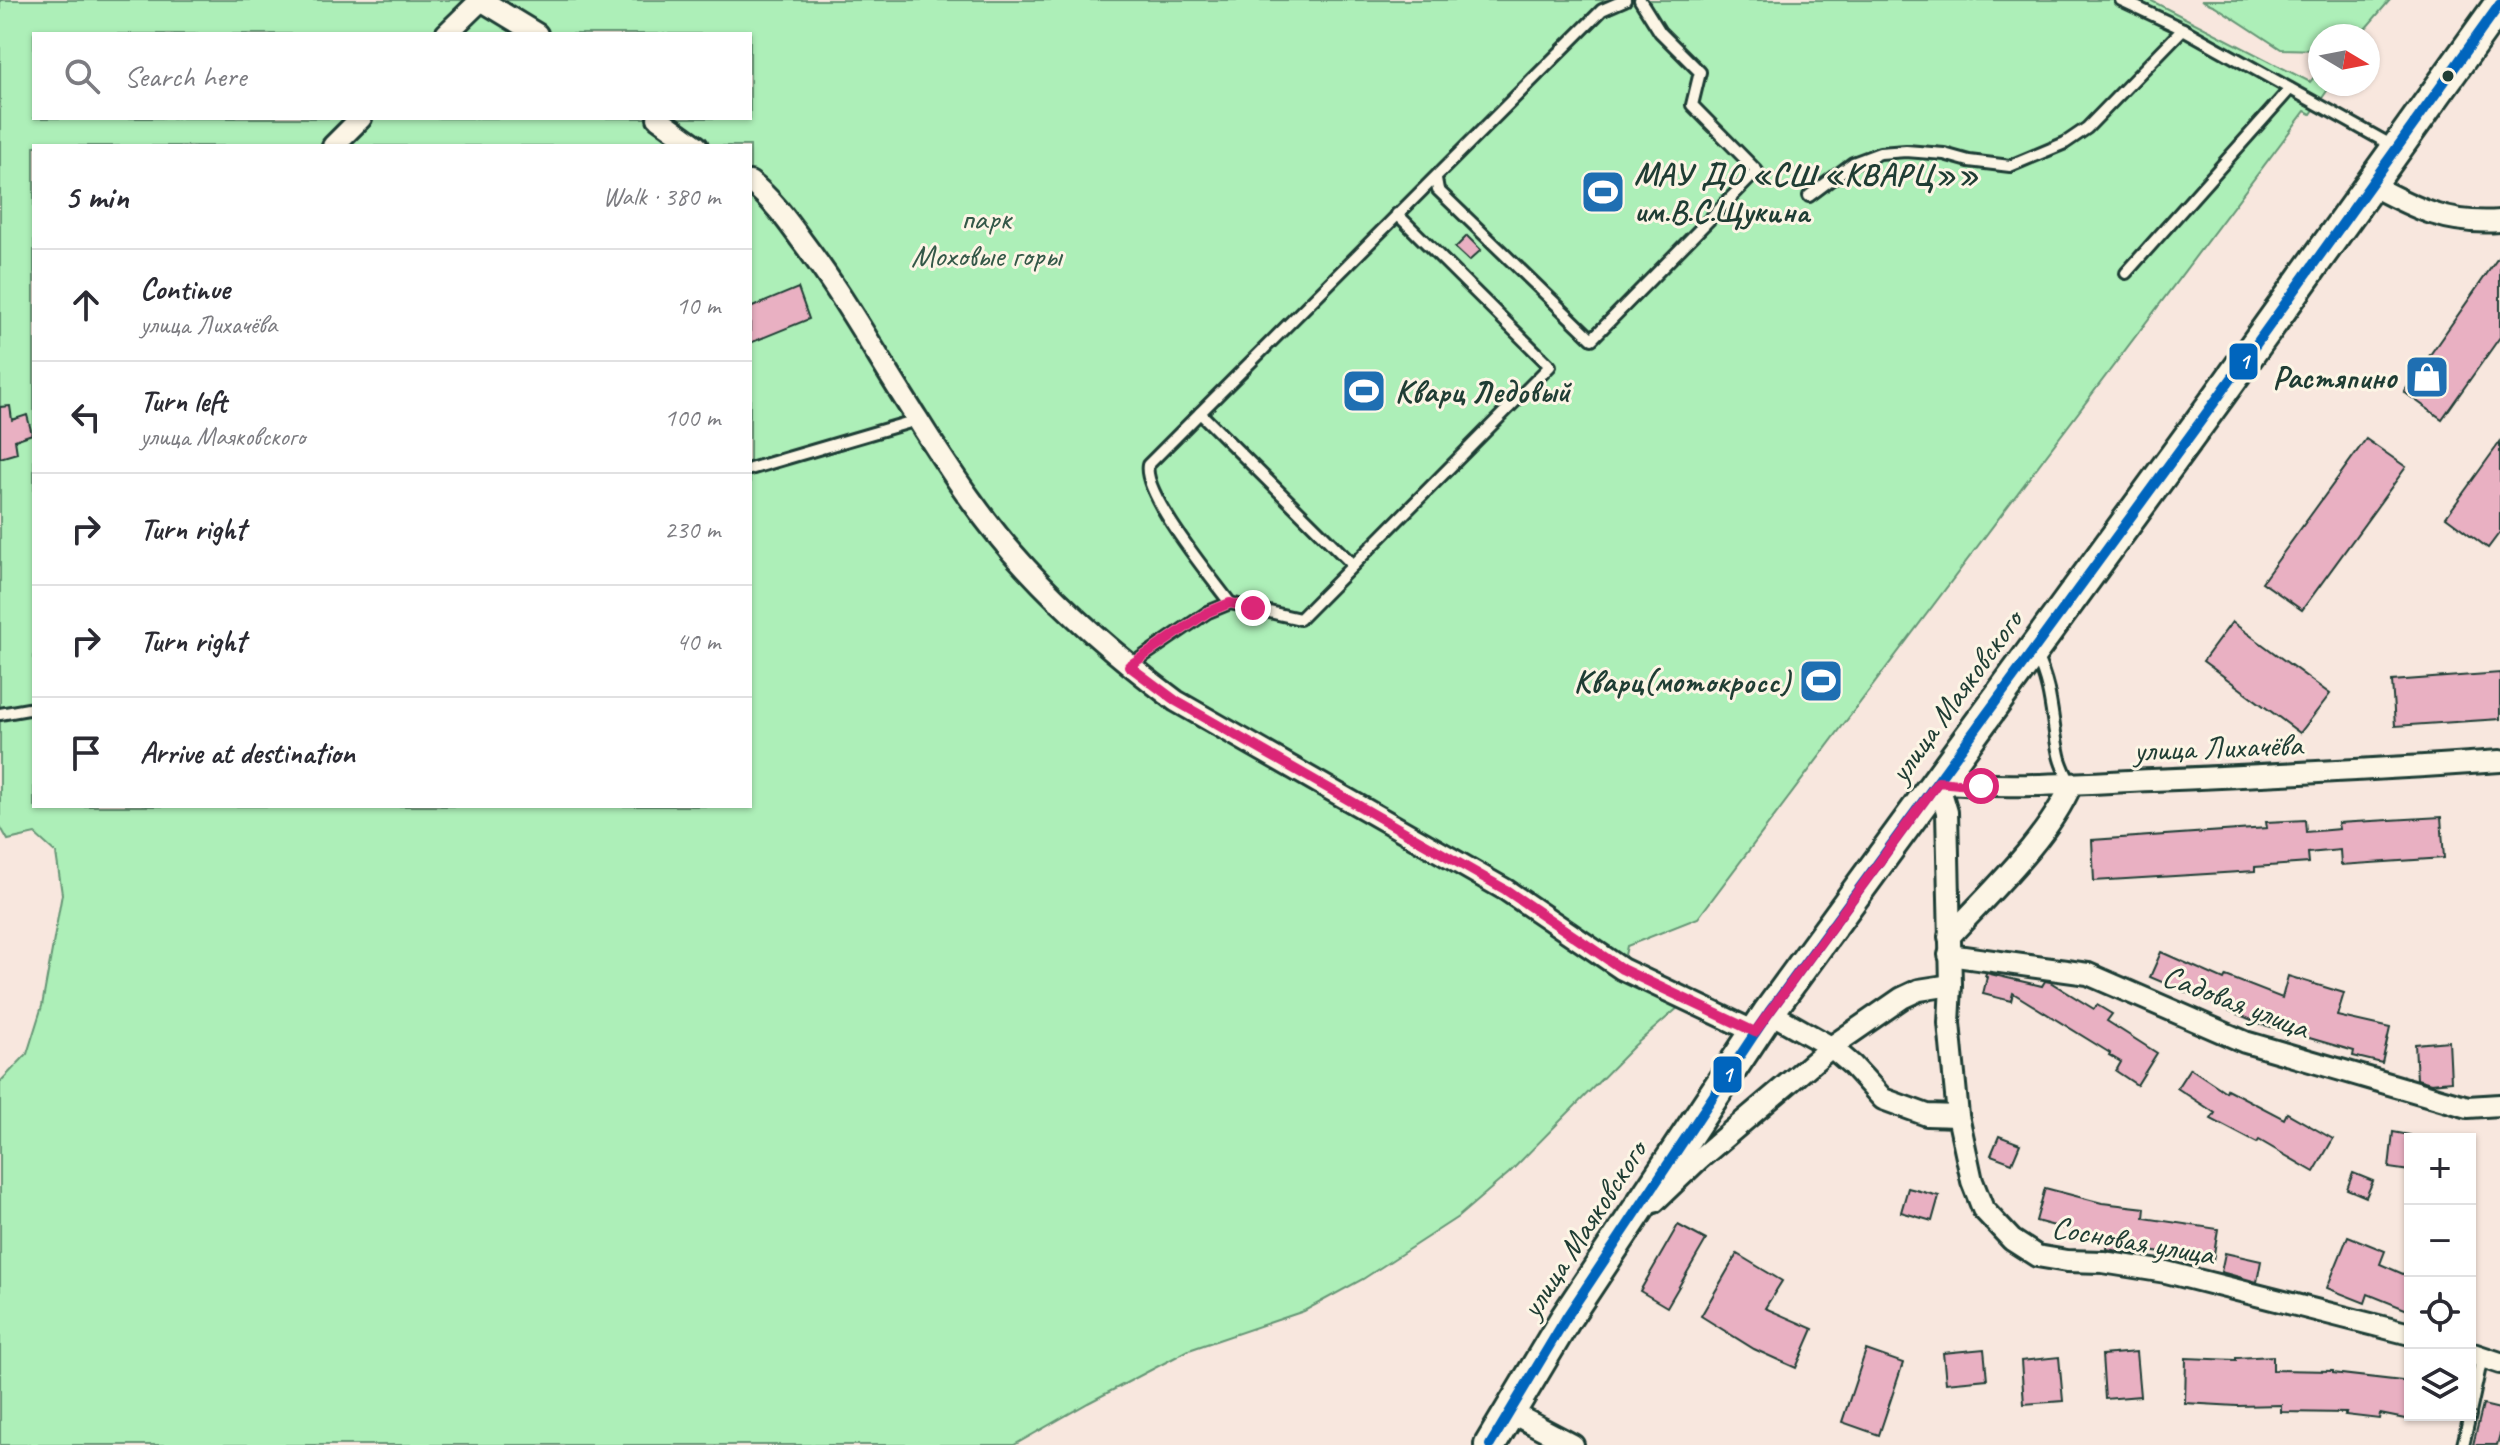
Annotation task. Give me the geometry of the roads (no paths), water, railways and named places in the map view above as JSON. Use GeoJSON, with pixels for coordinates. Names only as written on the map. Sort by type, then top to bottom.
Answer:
{"type":"FeatureCollection","features":[{"type":"Feature","properties":{"kind":"main road","name":"улица Маяковского"},"geometry":{"type":"LineString","coordinates":[[1490,1445],[1566,1318],[1762,1022],[2398,149],[2500,4]]}},
{"type":"Feature","properties":{"kind":"street"},"geometry":{"type":"LineString","coordinates":[[448,32],[481,0],[534,32]]}},
{"type":"Feature","properties":{"kind":"street"},"geometry":{"type":"LineString","coordinates":[[335,144],[359,120]]}},
{"type":"Feature","properties":{"kind":"street"},"geometry":{"type":"LineString","coordinates":[[661,120],[694,144]]}},
{"type":"Feature","properties":{"kind":"street"},"geometry":{"type":"LineString","coordinates":[[752,184],[783,216],[815,258],[867,335],[917,420],[984,515],[1025,567],[1129,666],[1176,701],[1506,890],[1622,969],[1831,1047],[1883,1099],[1927,1115],[1958,1116]]}},
{"type":"Feature","properties":{"kind":"street"},"geometry":{"type":"LineString","coordinates":[[2371,185],[2441,218],[2474,223],[2500,221]]}},
{"type":"Feature","properties":{"kind":"street","name":"улица Лихачёва"},"geometry":{"type":"LineString","coordinates":[[1938,782],[1981,786],[2071,785],[2500,761]]}},
{"type":"Feature","properties":{"kind":"street","name":"Сосновая улица"},"geometry":{"type":"LineString","coordinates":[[1938,782],[1947,812],[1949,1023],[1958,1116],[1972,1181],[1983,1209],[2012,1240],[2037,1256],[2166,1272],[2404,1332]]}},
{"type":"Feature","properties":{"kind":"street"},"geometry":{"type":"LineString","coordinates":[[1949,946],[2062,807],[2071,785]]}},
{"type":"Feature","properties":{"kind":"street","name":"Садовая улица"},"geometry":{"type":"LineString","coordinates":[[1949,946],[2088,974],[2245,1042],[2468,1107],[2500,1105]]}},
{"type":"Feature","properties":{"kind":"street"},"geometry":{"type":"LineString","coordinates":[[1622,1232],[1699,1159],[1831,1047],[1902,998],[1919,990],[1951,985]]}},
{"type":"Feature","properties":{"kind":"street"},"geometry":{"type":"LineString","coordinates":[[1510,1412],[1573,1445]]}},
{"type":"Feature","properties":{"kind":"lane"},"geometry":{"type":"LineString","coordinates":[[1230,603],[1158,503],[1147,472],[1154,458],[1602,10],[1625,0]]}},
{"type":"Feature","properties":{"kind":"lane"},"geometry":{"type":"LineString","coordinates":[[1436,179],[1438,190],[1592,339],[1757,171],[1692,105],[1700,72],[1660,32],[1640,0]]}},
{"type":"Feature","properties":{"kind":"lane"},"geometry":{"type":"LineString","coordinates":[[2121,0],[2183,29],[2398,149]]}},
{"type":"Feature","properties":{"kind":"lane"},"geometry":{"type":"LineString","coordinates":[[1809,196],[1853,163],[1880,153],[1906,151],[1944,154],[1969,161],[2010,166],[2065,143],[2087,128],[2183,29]]}},
{"type":"Feature","properties":{"kind":"lane"},"geometry":{"type":"LineString","coordinates":[[2126,273],[2290,89]]}},
{"type":"Feature","properties":{"kind":"lane"},"geometry":{"type":"LineString","coordinates":[[1129,666],[1208,612],[1230,603],[1300,619],[1550,366],[1397,214]]}},
{"type":"Feature","properties":{"kind":"lane"},"geometry":{"type":"LineString","coordinates":[[1200,413],[1353,565]]}},
{"type":"Feature","properties":{"kind":"lane"},"geometry":{"type":"LineString","coordinates":[[752,468],[917,420]]}},
{"type":"Feature","properties":{"kind":"lane"},"geometry":{"type":"LineString","coordinates":[[2033,650],[2045,674],[2059,758],[2071,785]]}},
{"type":"Feature","properties":{"kind":"lane"},"geometry":{"type":"LineString","coordinates":[[0,714],[32,708]]}},
{"type":"Feature","properties":{"kind":"lane"},"geometry":{"type":"LineString","coordinates":[[2476,1390],[2484,1358]]}},
{"type":"Feature","properties":{"kind":"lane"},"geometry":{"type":"LineString","coordinates":[[2463,1445],[2468,1421]]}},
{"type":"Feature","properties":{"kind":"place","name":"МАУ ДО «СШ «КВАРЦ»» им.В.С.Щукина"},"geometry":{"type":"Point","coordinates":[1603,192]}},
{"type":"Feature","properties":{"kind":"place","name":"Растяпино"},"geometry":{"type":"Point","coordinates":[2427,377]}},
{"type":"Feature","properties":{"kind":"place","name":"Кварц Ледовый"},"geometry":{"type":"Point","coordinates":[1364,391]}},
{"type":"Feature","properties":{"kind":"place","name":"Кварц(мотокросс)"},"geometry":{"type":"Point","coordinates":[1821,681]}},
{"type":"Feature","properties":{"kind":"park label","name":"парк Моховые горы"},"geometry":{"type":"Point","coordinates":[986,236]}}]}
